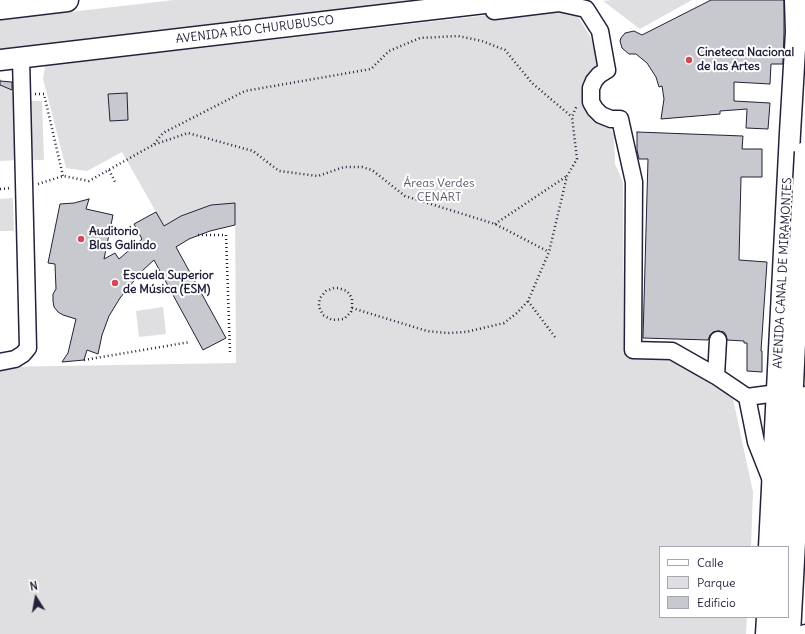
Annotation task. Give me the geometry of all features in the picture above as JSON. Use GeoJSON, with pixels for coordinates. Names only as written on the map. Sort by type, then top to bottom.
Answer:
{"type":"FeatureCollection","features":[{"type":"Feature","properties":{"kind":"highway"},"geometry":{"type":"LineString","coordinates":[[0,8],[67,0]]}},
{"type":"Feature","properties":{"kind":"main road","name":"AVENIDA RÍO CHURUBUSCO"},"geometry":{"type":"LineString","coordinates":[[0,60],[510,0]]}},
{"type":"Feature","properties":{"kind":"main road","name":"AVENIDA CANAL DE MIRAMONTES"},"geometry":{"type":"LineString","coordinates":[[770,546],[777,393],[797,163],[790,133],[796,32],[795,0]]}},
{"type":"Feature","properties":{"kind":"main road"},"geometry":{"type":"LineString","coordinates":[[790,133],[793,142],[796,145],[805,148]]}},
{"type":"Feature","properties":{"kind":"main road","name":"AVENIDA CANAL DE MIRAMONTES"},"geometry":{"type":"LineString","coordinates":[[785,546],[805,152]]}},
{"type":"Feature","properties":{"kind":"main road"},"geometry":{"type":"LineString","coordinates":[[792,427],[798,401],[805,382]]}},
{"type":"Feature","properties":{"kind":"main road"},"geometry":{"type":"LineString","coordinates":[[781,634],[793,611]]}},
{"type":"Feature","properties":{"kind":"main road"},"geometry":{"type":"LineString","coordinates":[[766,634],[767,618]]}},
{"type":"Feature","properties":{"kind":"street"},"geometry":{"type":"LineString","coordinates":[[436,9],[458,15],[560,3],[586,9],[600,31],[607,70],[598,75],[594,81],[591,88],[591,102],[595,109],[606,118],[620,119],[634,182],[640,228],[633,350],[672,351],[716,376],[747,397],[777,393]]}},
{"type":"Feature","properties":{"kind":"street"},"geometry":{"type":"LineString","coordinates":[[0,362],[23,354],[28,348],[22,58]]}},
{"type":"Feature","properties":{"kind":"street"},"geometry":{"type":"LineString","coordinates":[[716,376],[718,340]]}},
{"type":"Feature","properties":{"kind":"street"},"geometry":{"type":"LineString","coordinates":[[792,634],[805,395]]}},
{"type":"Feature","properties":{"kind":"street"},"geometry":{"type":"LineString","coordinates":[[747,397],[756,442],[772,481]]}},
{"type":"Feature","properties":{"kind":"path"},"geometry":{"type":"LineString","coordinates":[[153,145],[163,133],[245,91],[371,69],[388,51],[420,38],[458,36],[482,41],[505,50],[532,83],[572,117]]}},
{"type":"Feature","properties":{"kind":"path"},"geometry":{"type":"LineString","coordinates":[[352,308],[427,331],[447,333],[466,332],[504,322],[517,313],[528,302],[549,252],[567,176],[577,159],[572,117],[580,98],[591,88]]}},
{"type":"Feature","properties":{"kind":"path"},"geometry":{"type":"LineString","coordinates":[[22,95],[44,94],[63,176]]}},
{"type":"Feature","properties":{"kind":"path"},"geometry":{"type":"LineString","coordinates":[[0,189],[24,188],[63,176],[89,180],[153,145],[188,133],[253,151],[279,171],[318,176],[344,167],[362,167],[372,170],[404,196],[495,224],[549,252]]}},
{"type":"Feature","properties":{"kind":"path"},"geometry":{"type":"LineString","coordinates":[[109,170],[116,184]]}},
{"type":"Feature","properties":{"kind":"path"},"geometry":{"type":"LineString","coordinates":[[495,224],[567,176]]}},
{"type":"Feature","properties":{"kind":"path"},"geometry":{"type":"LineString","coordinates":[[198,235],[226,235],[230,352]]}},
{"type":"Feature","properties":{"kind":"path"},"geometry":{"type":"LineString","coordinates":[[338,288],[350,295],[352,299],[352,308],[348,316],[344,319],[332,320],[323,315],[319,307],[319,302],[320,298],[326,291],[338,288]]}},
{"type":"Feature","properties":{"kind":"path"},"geometry":{"type":"LineString","coordinates":[[528,302],[555,337]]}},
{"type":"Feature","properties":{"kind":"path"},"geometry":{"type":"LineString","coordinates":[[84,360],[190,342]]}},
{"type":"Feature","properties":{"kind":"green space"},"geometry":{"type":"Polygon","coordinates":[[[174,0],[431,0],[0,50],[0,20],[174,0]]]}},
{"type":"Feature","properties":{"kind":"green space"},"geometry":{"type":"Polygon","coordinates":[[[692,0],[640,29],[603,1],[692,0]]]}},
{"type":"Feature","properties":{"kind":"green space","name":"Áreas Verdes CENART"},"geometry":{"type":"Polygon","coordinates":[[[558,7],[569,11],[579,18],[591,38],[598,59],[599,69],[589,80],[607,123],[614,135],[615,164],[623,182],[624,349],[631,357],[670,357],[733,399],[753,492],[751,546],[659,546],[659,618],[747,618],[746,634],[0,634],[0,367],[236,363],[235,203],[211,205],[181,216],[164,226],[122,152],[87,171],[66,168],[43,79],[45,66],[558,7]]]}},
{"type":"Feature","properties":{"kind":"green space"},"geometry":{"type":"Polygon","coordinates":[[[0,78],[10,89],[18,92],[19,160],[0,161],[0,78]]]}},
{"type":"Feature","properties":{"kind":"green space"},"geometry":{"type":"Polygon","coordinates":[[[30,101],[42,101],[44,160],[32,160],[30,101]]]}},
{"type":"Feature","properties":{"kind":"green space"},"geometry":{"type":"Polygon","coordinates":[[[13,198],[14,231],[0,231],[0,199],[13,198]]]}},
{"type":"Feature","properties":{"kind":"green space"},"geometry":{"type":"Polygon","coordinates":[[[163,307],[166,334],[139,337],[136,311],[163,307]]]}},
{"type":"Feature","properties":{"kind":"building","name":"Cineteca Nacional de las Artes"},"geometry":{"type":"Polygon","coordinates":[[[711,0],[784,0],[783,64],[771,64],[770,84],[734,82],[734,101],[770,103],[768,129],[746,128],[747,109],[720,111],[720,114],[661,119],[664,99],[662,86],[659,87],[656,77],[647,63],[636,54],[629,54],[622,48],[620,41],[625,33],[634,31],[642,35],[711,0]]]}},
{"type":"Feature","properties":{"kind":"building"},"geometry":{"type":"Polygon","coordinates":[[[0,81],[12,82],[12,90],[0,85],[0,81]]]}},
{"type":"Feature","properties":{"kind":"building"},"geometry":{"type":"Polygon","coordinates":[[[127,93],[128,120],[110,121],[108,94],[127,93]]]}},
{"type":"Feature","properties":{"kind":"building"},"geometry":{"type":"Polygon","coordinates":[[[637,132],[743,136],[742,149],[762,149],[762,177],[741,177],[739,260],[767,262],[761,351],[762,372],[747,371],[747,343],[744,343],[744,341],[727,340],[724,332],[713,332],[708,340],[643,338],[648,159],[639,159],[637,150],[637,132]]]}},
{"type":"Feature","properties":{"kind":"building","name":"Escuela Superior de Música (ESM)"},"geometry":{"type":"Polygon","coordinates":[[[89,199],[86,209],[113,215],[104,259],[115,253],[119,259],[142,239],[134,224],[156,212],[164,226],[181,216],[211,205],[235,203],[235,225],[210,231],[189,239],[176,247],[226,338],[203,350],[154,260],[142,271],[120,298],[109,316],[102,335],[98,354],[87,350],[84,360],[62,362],[68,353],[76,319],[63,315],[54,307],[53,294],[56,289],[55,264],[48,263],[60,204],[74,203],[89,199]]]}},
{"type":"Feature","properties":{"kind":"place","name":"Cineteca Nacional de las Artes"},"geometry":{"type":"Point","coordinates":[689,60]}},
{"type":"Feature","properties":{"kind":"place","name":"Auditorio Blas Galindo"},"geometry":{"type":"Point","coordinates":[81,239]}},
{"type":"Feature","properties":{"kind":"place","name":"Escuela Superior de Música (ESM)"},"geometry":{"type":"Point","coordinates":[115,283]}}]}
